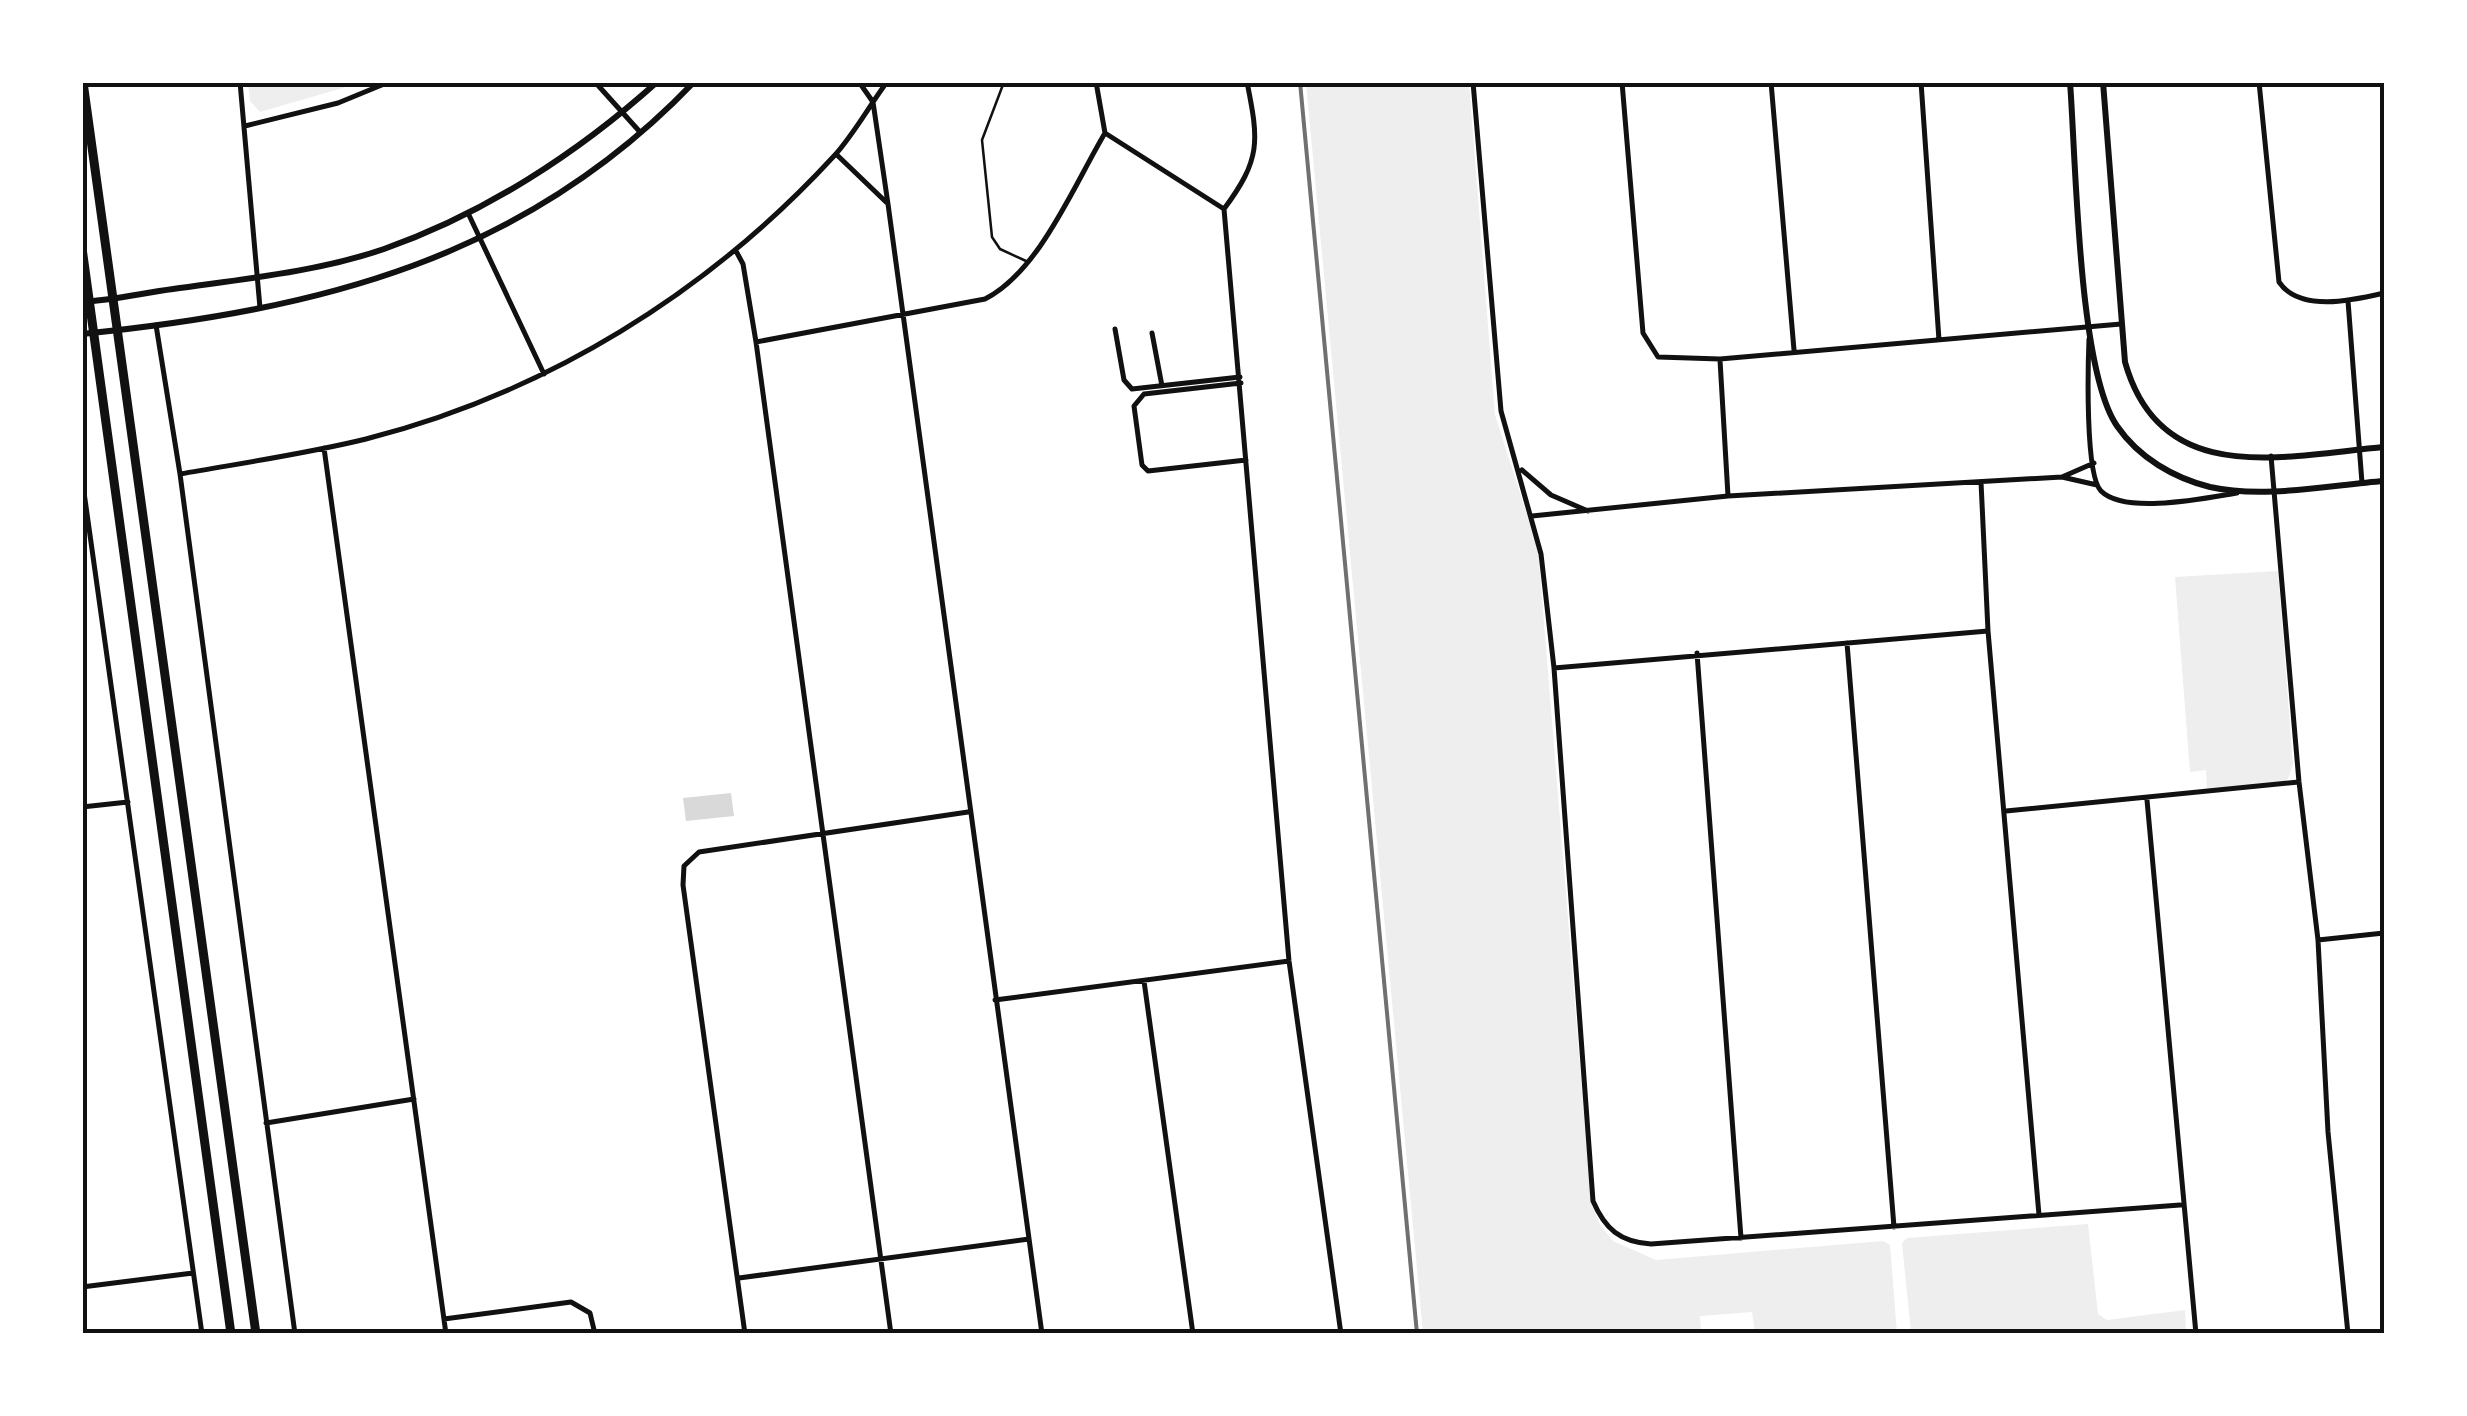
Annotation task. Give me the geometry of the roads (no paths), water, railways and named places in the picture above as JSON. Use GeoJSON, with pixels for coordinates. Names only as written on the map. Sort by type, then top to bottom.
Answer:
{"type":"FeatureCollection","features":[{"type":"Feature","properties":{"kind":"highway"},"geometry":{"type":"LineString","coordinates":[[83,82],[256,1334]]}},
{"type":"Feature","properties":{"kind":"highway"},"geometry":{"type":"LineString","coordinates":[[82,248],[88,333],[231,1334]]}},
{"type":"Feature","properties":{"kind":"street"},"geometry":{"type":"LineString","coordinates":[[240,82],[260,308]]}},
{"type":"Feature","properties":{"kind":"street"},"geometry":{"type":"LineString","coordinates":[[245,126],[338,103],[389,82]]}},
{"type":"Feature","properties":{"kind":"street"},"geometry":{"type":"LineString","coordinates":[[595,82],[642,133]]}},
{"type":"Feature","properties":{"kind":"street"},"geometry":{"type":"LineString","coordinates":[[86,302],[257,278],[384,249],[468,213],[579,147],[656,82]]}},
{"type":"Feature","properties":{"kind":"street"},"geometry":{"type":"LineString","coordinates":[[88,333],[260,308],[383,280],[480,238],[556,197],[642,133],[694,82]]}},
{"type":"Feature","properties":{"kind":"street"},"geometry":{"type":"LineString","coordinates":[[859,82],[873,102],[904,313],[968,812],[1042,1334]]}},
{"type":"Feature","properties":{"kind":"street"},"geometry":{"type":"LineString","coordinates":[[180,474],[324,448],[420,423],[544,374],[637,322],[736,251],[836,154],[887,82]]}},
{"type":"Feature","properties":{"kind":"street"},"geometry":{"type":"LineString","coordinates":[[756,342],[984,299],[1010,284],[1028,262],[1105,133],[1096,82]]}},
{"type":"Feature","properties":{"kind":"street"},"geometry":{"type":"LineString","coordinates":[[1247,82],[1257,135],[1255,158],[1224,208],[1289,960],[1341,1334]]}},
{"type":"Feature","properties":{"kind":"street"},"geometry":{"type":"LineString","coordinates":[[1474,82],[1501,411],[1541,554],[1554,668],[1593,1201],[1606,1228],[1634,1243],[2180,1205]]}},
{"type":"Feature","properties":{"kind":"street"},"geometry":{"type":"LineString","coordinates":[[1622,82],[1644,342],[1658,357],[1720,359],[2122,324]]}},
{"type":"Feature","properties":{"kind":"street"},"geometry":{"type":"LineString","coordinates":[[1770,82],[1794,350]]}},
{"type":"Feature","properties":{"kind":"street"},"geometry":{"type":"LineString","coordinates":[[1921,82],[1939,340]]}},
{"type":"Feature","properties":{"kind":"street"},"geometry":{"type":"LineString","coordinates":[[2070,82],[2089,327],[2087,397],[2097,485]]}},
{"type":"Feature","properties":{"kind":"street"},"geometry":{"type":"LineString","coordinates":[[2103,82],[2122,324],[2131,383],[2145,409],[2168,432],[2206,453],[2229,458],[2384,447]]}},
{"type":"Feature","properties":{"kind":"street"},"geometry":{"type":"LineString","coordinates":[[2259,82],[2279,282],[2296,297],[2348,300],[2384,294]]}},
{"type":"Feature","properties":{"kind":"street"},"geometry":{"type":"LineString","coordinates":[[1105,133],[1224,208]]}},
{"type":"Feature","properties":{"kind":"street"},"geometry":{"type":"LineString","coordinates":[[836,154],[888,204]]}},
{"type":"Feature","properties":{"kind":"street"},"geometry":{"type":"LineString","coordinates":[[468,213],[544,374]]}},
{"type":"Feature","properties":{"kind":"street"},"geometry":{"type":"LineString","coordinates":[[736,251],[743,264],[756,342],[891,1334]]}},
{"type":"Feature","properties":{"kind":"street"},"geometry":{"type":"LineString","coordinates":[[2348,300],[2362,483]]}},
{"type":"Feature","properties":{"kind":"street"},"geometry":{"type":"LineString","coordinates":[[156,325],[180,474],[295,1334]]}},
{"type":"Feature","properties":{"kind":"street"},"geometry":{"type":"LineString","coordinates":[[2089,327],[2103,400],[2133,446],[2155,465],[2184,478],[2250,491]]}},
{"type":"Feature","properties":{"kind":"street"},"geometry":{"type":"LineString","coordinates":[[1116,329],[1128,387],[1240,380]]}},
{"type":"Feature","properties":{"kind":"street"},"geometry":{"type":"LineString","coordinates":[[1152,334],[1162,386]]}},
{"type":"Feature","properties":{"kind":"street"},"geometry":{"type":"LineString","coordinates":[[1720,359],[1728,496]]}},
{"type":"Feature","properties":{"kind":"street"},"geometry":{"type":"LineString","coordinates":[[1240,380],[1144,394],[1134,406],[1142,465],[1148,471],[1248,460]]}},
{"type":"Feature","properties":{"kind":"street"},"geometry":{"type":"LineString","coordinates":[[324,448],[446,1334]]}},
{"type":"Feature","properties":{"kind":"street"},"geometry":{"type":"LineString","coordinates":[[2271,456],[2318,940],[2328,1132],[2348,1334]]}},
{"type":"Feature","properties":{"kind":"street"},"geometry":{"type":"LineString","coordinates":[[1532,516],[1728,496],[2062,476],[2094,464]]}},
{"type":"Feature","properties":{"kind":"street"},"geometry":{"type":"LineString","coordinates":[[1520,468],[1551,495],[1590,512]]}},
{"type":"Feature","properties":{"kind":"street"},"geometry":{"type":"LineString","coordinates":[[2062,476],[2097,485],[2112,498],[2131,503],[2384,481]]}},
{"type":"Feature","properties":{"kind":"street"},"geometry":{"type":"LineString","coordinates":[[82,478],[202,1334]]}},
{"type":"Feature","properties":{"kind":"street"},"geometry":{"type":"LineString","coordinates":[[1981,482],[1988,631],[2039,1215]]}},
{"type":"Feature","properties":{"kind":"street"},"geometry":{"type":"LineString","coordinates":[[1554,668],[1988,631]]}},
{"type":"Feature","properties":{"kind":"street"},"geometry":{"type":"LineString","coordinates":[[1847,644],[1894,1227]]}},
{"type":"Feature","properties":{"kind":"street"},"geometry":{"type":"LineString","coordinates":[[1697,653],[1741,1238]]}},
{"type":"Feature","properties":{"kind":"street"},"geometry":{"type":"LineString","coordinates":[[2006,811],[2300,782]]}},
{"type":"Feature","properties":{"kind":"street"},"geometry":{"type":"LineString","coordinates":[[2147,800],[2180,1205],[2196,1334]]}},
{"type":"Feature","properties":{"kind":"street"},"geometry":{"type":"LineString","coordinates":[[82,808],[128,802]]}},
{"type":"Feature","properties":{"kind":"street"},"geometry":{"type":"LineString","coordinates":[[746,1334],[683,885],[684,866],[698,852],[968,812]]}},
{"type":"Feature","properties":{"kind":"street"},"geometry":{"type":"LineString","coordinates":[[2318,940],[2384,933]]}},
{"type":"Feature","properties":{"kind":"street"},"geometry":{"type":"LineString","coordinates":[[995,1000],[1289,960]]}},
{"type":"Feature","properties":{"kind":"street"},"geometry":{"type":"LineString","coordinates":[[1144,981],[1193,1334]]}},
{"type":"Feature","properties":{"kind":"street"},"geometry":{"type":"LineString","coordinates":[[266,1123],[414,1099]]}},
{"type":"Feature","properties":{"kind":"street"},"geometry":{"type":"LineString","coordinates":[[738,1278],[1029,1239]]}},
{"type":"Feature","properties":{"kind":"street"},"geometry":{"type":"LineString","coordinates":[[82,1287],[193,1274]]}},
{"type":"Feature","properties":{"kind":"street"},"geometry":{"type":"LineString","coordinates":[[444,1319],[572,1302],[590,1313],[595,1334]]}},
{"type":"Feature","properties":{"kind":"lane"},"geometry":{"type":"LineString","coordinates":[[1004,82],[982,140],[992,237],[1000,249],[1028,262]]}},
{"type":"Feature","properties":{"kind":"railway"},"geometry":{"type":"LineString","coordinates":[[1300,82],[1417,1334]]}}]}
